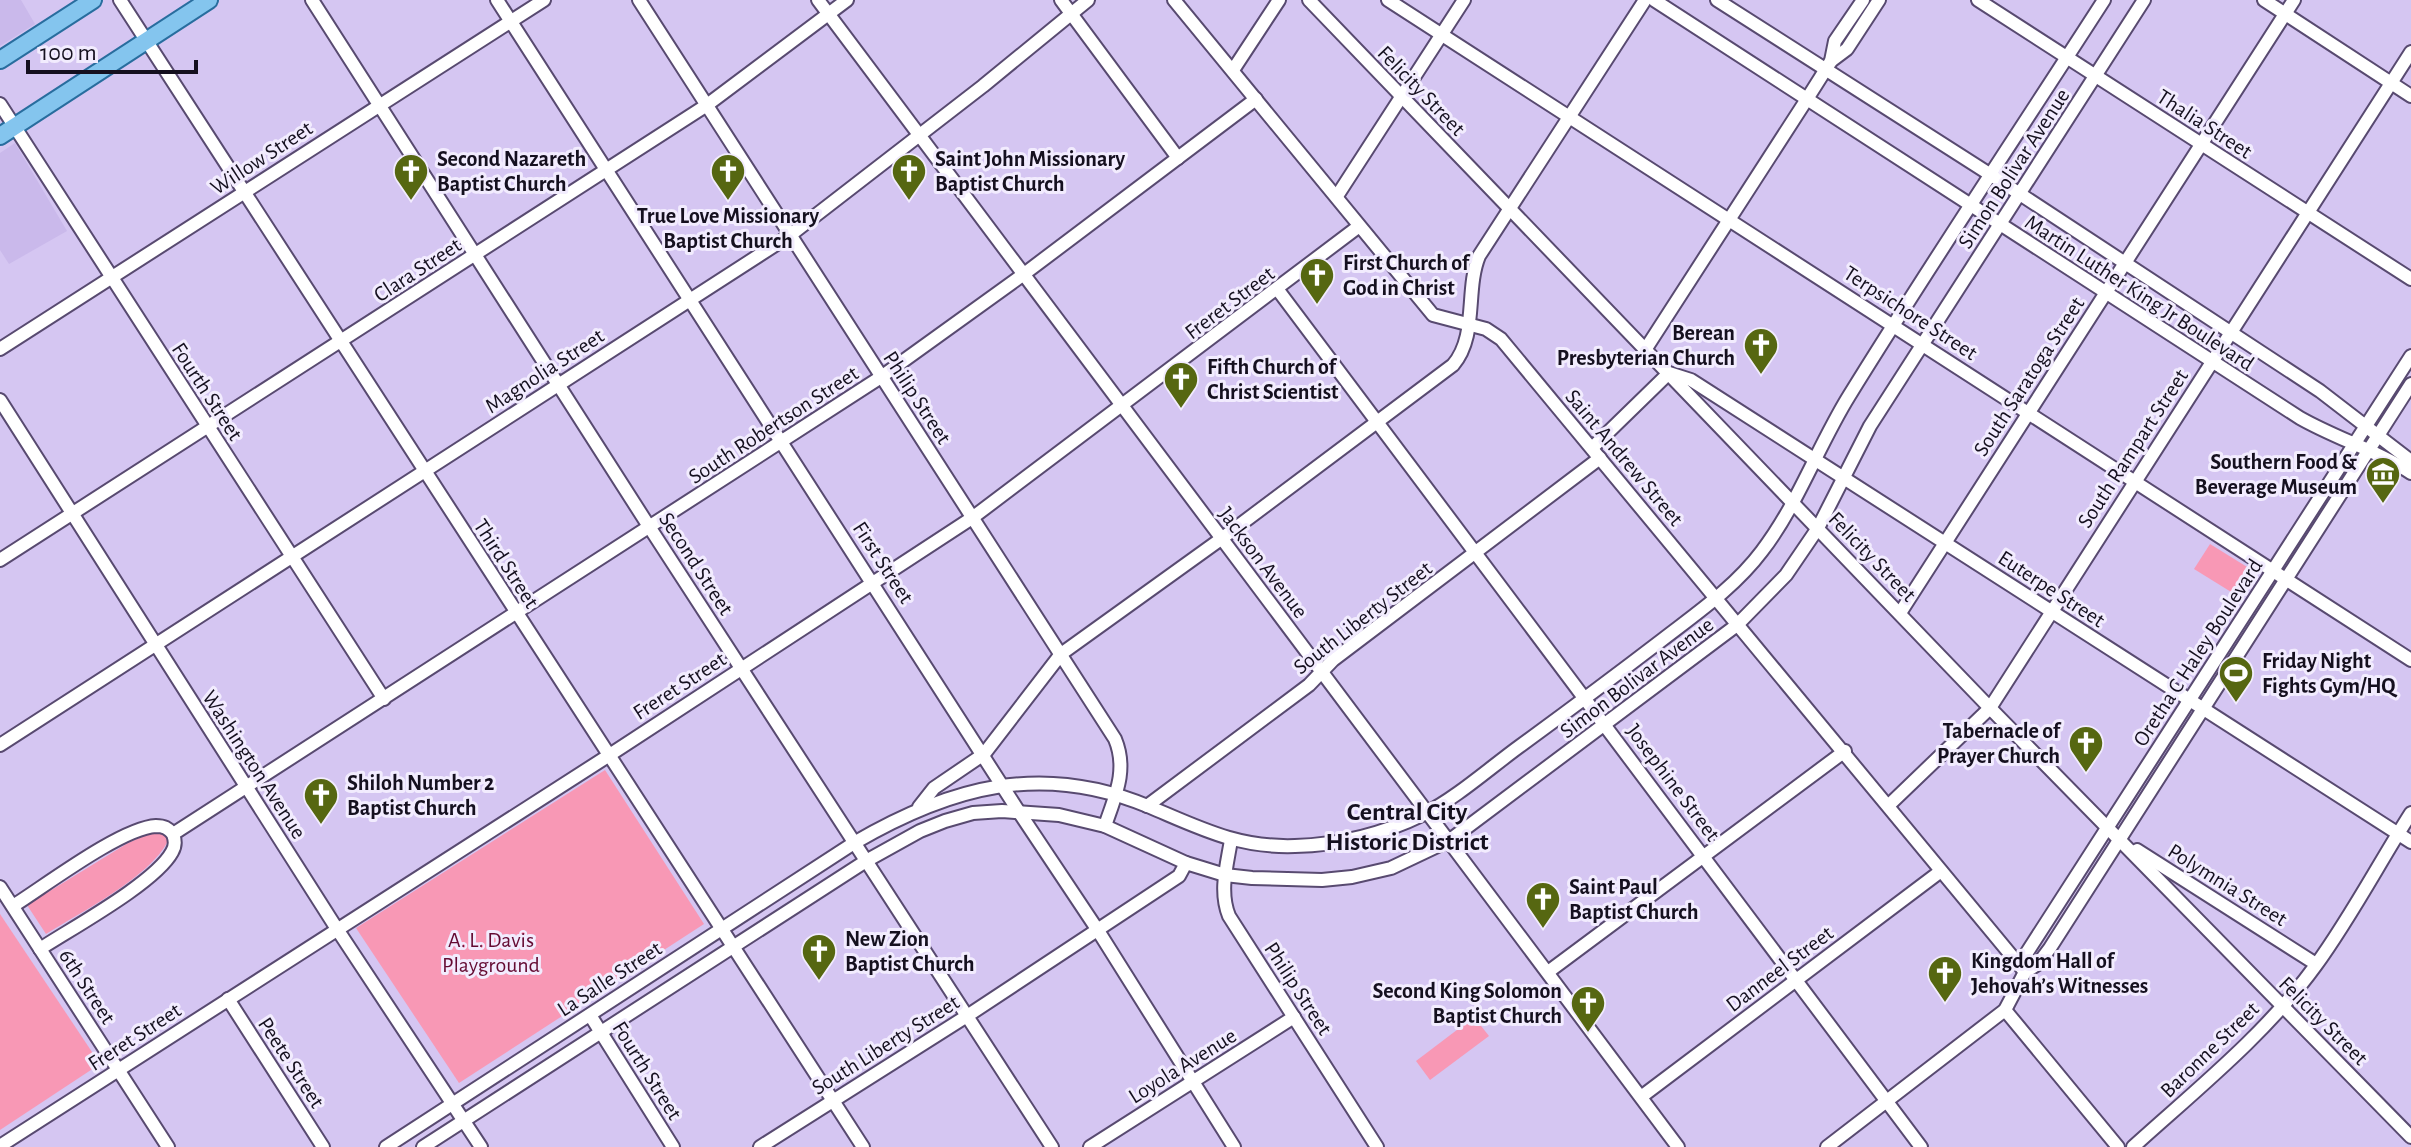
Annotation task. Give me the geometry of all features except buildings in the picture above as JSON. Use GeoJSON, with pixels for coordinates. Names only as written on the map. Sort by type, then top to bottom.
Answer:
{"type":"FeatureCollection","features":[{"type":"Feature","properties":{"kind":"main road"},"geometry":{"type":"LineString","coordinates":[[0,60],[93,0]]}},
{"type":"Feature","properties":{"kind":"main road"},"geometry":{"type":"LineString","coordinates":[[0,136],[209,0]]}},
{"type":"Feature","properties":{"kind":"street","name":"Third Street"},"geometry":{"type":"LineString","coordinates":[[120,0],[863,1147]]}},
{"type":"Feature","properties":{"kind":"street","name":"Second Street"},"geometry":{"type":"LineString","coordinates":[[312,0],[1052,1147]]}},
{"type":"Feature","properties":{"kind":"street","name":"First Street"},"geometry":{"type":"LineString","coordinates":[[497,0],[1097,929],[1234,1147]]}},
{"type":"Feature","properties":{"kind":"street","name":"Willow Street"},"geometry":{"type":"LineString","coordinates":[[0,349],[544,0]]}},
{"type":"Feature","properties":{"kind":"street","name":"Philip Street"},"geometry":{"type":"LineString","coordinates":[[639,0],[1061,654],[1120,751],[1121,780],[1105,826]]}},
{"type":"Feature","properties":{"kind":"street","name":"Jackson Avenue"},"geometry":{"type":"LineString","coordinates":[[818,0],[1678,1147]]}},
{"type":"Feature","properties":{"kind":"street","name":"Clara Street"},"geometry":{"type":"LineString","coordinates":[[0,560],[707,105],[847,0]]}},
{"type":"Feature","properties":{"kind":"street"},"geometry":{"type":"LineString","coordinates":[[1061,0],[1178,158]]}},
{"type":"Feature","properties":{"kind":"street","name":"Magnolia Street"},"geometry":{"type":"LineString","coordinates":[[0,745],[789,236],[1088,0]]}},
{"type":"Feature","properties":{"kind":"street","name":"Saint Andrew Street"},"geometry":{"type":"LineString","coordinates":[[1174,0],[1433,315],[1486,329],[1501,339],[2025,972]]}},
{"type":"Feature","properties":{"kind":"street"},"geometry":{"type":"LineString","coordinates":[[1233,70],[1279,0]]}},
{"type":"Feature","properties":{"kind":"street","name":"Felicity Street"},"geometry":{"type":"LineString","coordinates":[[1309,0],[1990,708],[2411,1137]]}},
{"type":"Feature","properties":{"kind":"street","name":"Terpsichore Street"},"geometry":{"type":"LineString","coordinates":[[1388,0],[2411,660]]}},
{"type":"Feature","properties":{"kind":"street"},"geometry":{"type":"LineString","coordinates":[[1337,196],[1464,0]]}},
{"type":"Feature","properties":{"kind":"street"},"geometry":{"type":"LineString","coordinates":[[917,810],[934,788],[984,754],[1061,654],[1453,365],[1464,348],[1475,266],[1645,0]]}},
{"type":"Feature","properties":{"kind":"street","name":"Martin Luther King Jr Boulevard"},"geometry":{"type":"LineString","coordinates":[[1654,0],[2300,418],[2370,449],[2411,473]]}},
{"type":"Feature","properties":{"kind":"street","name":"Martin Luther King Jr Boulevard"},"geometry":{"type":"LineString","coordinates":[[1717,0],[1828,65],[2320,391],[2411,461]]}},
{"type":"Feature","properties":{"kind":"street"},"geometry":{"type":"LineString","coordinates":[[1645,350],[1807,99],[1828,65],[1835,41],[1863,0]]}},
{"type":"Feature","properties":{"kind":"street"},"geometry":{"type":"LineString","coordinates":[[1828,65],[1847,49],[1879,0]]}},
{"type":"Feature","properties":{"kind":"street","name":"Thalia Street"},"geometry":{"type":"LineString","coordinates":[[1978,0],[2411,279]]}},
{"type":"Feature","properties":{"kind":"street","name":"Simon Bolivar Avenue"},"geometry":{"type":"LineString","coordinates":[[854,843],[917,810],[966,791],[1002,785],[1053,784],[1116,795],[1231,840],[1292,847],[1359,839],[1429,812],[1585,699],[1716,598],[1762,551],[1894,325],[2104,0]]}},
{"type":"Feature","properties":{"kind":"street","name":"Simon Bolivar Avenue"},"geometry":{"type":"LineString","coordinates":[[866,861],[920,831],[973,813],[1059,815],[1105,826],[1186,863],[1225,875],[1292,881],[1352,877],[1391,868],[1450,840],[1737,625],[1786,575],[1818,528],[1870,426],[2144,0]]}},
{"type":"Feature","properties":{"kind":"street"},"geometry":{"type":"LineString","coordinates":[[2264,0],[2411,96]]}},
{"type":"Feature","properties":{"kind":"street","name":"South Saratoga Street"},"geometry":{"type":"LineString","coordinates":[[1900,613],[2294,0]]}},
{"type":"Feature","properties":{"kind":"street","name":"South Rampart Street"},"geometry":{"type":"LineString","coordinates":[[1889,805],[1990,708],[2411,52]]}},
{"type":"Feature","properties":{"kind":"street","name":"South Robertson Street"},"geometry":{"type":"LineString","coordinates":[[173,834],[881,377],[1024,274],[1256,99]]}},
{"type":"Feature","properties":{"kind":"street","name":"Fourth Street"},"geometry":{"type":"LineString","coordinates":[[0,104],[384,699]]}},
{"type":"Feature","properties":{"kind":"street","name":"Freret Street"},"geometry":{"type":"LineString","coordinates":[[0,1146],[972,518],[1358,227]]}},
{"type":"Feature","properties":{"kind":"street","name":"Josephine Street"},"geometry":{"type":"LineString","coordinates":[[1278,290],[1921,1147]]}},
{"type":"Feature","properties":{"kind":"street","name":"Oretha C Haley Boulevard"},"geometry":{"type":"LineString","coordinates":[[1827,1147],[2005,1010],[2025,972],[2026,954],[2411,356]]}},
{"type":"Feature","properties":{"kind":"street","name":"South Liberty Street"},"geometry":{"type":"LineString","coordinates":[[1147,806],[1309,685],[1333,660],[1476,554],[1596,453],[1669,373]]}},
{"type":"Feature","properties":{"kind":"street","name":"Euterpe Street"},"geometry":{"type":"LineString","coordinates":[[1669,373],[1691,380],[1946,541],[2411,842]]}},
{"type":"Feature","properties":{"kind":"street","name":"Oretha C Haley Boulevard"},"geometry":{"type":"LineString","coordinates":[[2025,972],[2038,964],[2050,948],[2411,384]]}},
{"type":"Feature","properties":{"kind":"street","name":"Washington Avenue"},"geometry":{"type":"LineString","coordinates":[[0,400],[337,929],[481,1147]]}},
{"type":"Feature","properties":{"kind":"street"},"geometry":{"type":"LineString","coordinates":[[1548,972],[1845,751]]}},
{"type":"Feature","properties":{"kind":"street","name":"Baronne Street"},"geometry":{"type":"LineString","coordinates":[[2133,1147],[2209,1079],[2281,1006],[2316,964],[2411,813]]}},
{"type":"Feature","properties":{"kind":"street"},"geometry":{"type":"LineString","coordinates":[[13,906],[122,839],[152,826],[162,826],[173,834],[175,843],[172,853],[142,881],[40,949]]}},
{"type":"Feature","properties":{"kind":"street","name":"Polymnia Street"},"geometry":{"type":"LineString","coordinates":[[2118,838],[2316,964]]}},
{"type":"Feature","properties":{"kind":"street","name":"Philip Street"},"geometry":{"type":"LineString","coordinates":[[1231,840],[1224,903],[1229,916],[1377,1147]]}},
{"type":"Feature","properties":{"kind":"street","name":"La Salle Street"},"geometry":{"type":"LineString","coordinates":[[386,1147],[854,843]]}},
{"type":"Feature","properties":{"kind":"street","name":"La Salle Street"},"geometry":{"type":"LineString","coordinates":[[423,1147],[866,861]]}},
{"type":"Feature","properties":{"kind":"street","name":"South Liberty Street"},"geometry":{"type":"LineString","coordinates":[[760,1147],[967,1016],[1179,876],[1186,863]]}},
{"type":"Feature","properties":{"kind":"street","name":"Danneel Street"},"geometry":{"type":"LineString","coordinates":[[1641,1097],[1941,871]]}},
{"type":"Feature","properties":{"kind":"street","name":"6th Street"},"geometry":{"type":"LineString","coordinates":[[0,887],[168,1147]]}},
{"type":"Feature","properties":{"kind":"street","name":"Peete Street"},"geometry":{"type":"LineString","coordinates":[[228,999],[323,1147]]}},
{"type":"Feature","properties":{"kind":"street"},"geometry":{"type":"LineString","coordinates":[[2005,1010],[2118,1147]]}},
{"type":"Feature","properties":{"kind":"street","name":"Fourth Street"},"geometry":{"type":"LineString","coordinates":[[590,1015],[673,1147]]}},
{"type":"Feature","properties":{"kind":"street","name":"Loyola Avenue"},"geometry":{"type":"LineString","coordinates":[[1090,1147],[1294,1017]]}},
{"type":"Feature","properties":{"kind":"shaded area"},"geometry":{"type":"Polygon","coordinates":[[[0,0],[21,0],[35,24],[0,46],[0,0]]]}},
{"type":"Feature","properties":{"kind":"shaded area"},"geometry":{"type":"Polygon","coordinates":[[[15,143],[67,231],[9,264],[0,250],[0,153],[15,143]]]}},
{"type":"Feature","properties":{"kind":"green space"},"geometry":{"type":"Polygon","coordinates":[[[2210,544],[2252,570],[2236,595],[2194,569],[2210,544]]]}},
{"type":"Feature","properties":{"kind":"green space","name":"A. L. Davis Playground"},"geometry":{"type":"Polygon","coordinates":[[[605,770],[704,924],[459,1083],[356,928],[605,770]]]}},
{"type":"Feature","properties":{"kind":"green space"},"geometry":{"type":"Polygon","coordinates":[[[153,832],[164,833],[168,841],[146,868],[113,893],[46,934],[27,905],[128,843],[153,832]]]}},
{"type":"Feature","properties":{"kind":"green space"},"geometry":{"type":"Polygon","coordinates":[[[0,914],[100,1064],[0,1130],[0,914]]]}},
{"type":"Feature","properties":{"kind":"green space"},"geometry":{"type":"Polygon","coordinates":[[[1474,1017],[1489,1036],[1430,1080],[1416,1061],[1474,1017]]]}},
{"type":"Feature","properties":{"kind":"place","name":"Second Nazareth Baptist Church"},"geometry":{"type":"Point","coordinates":[411,202]}},
{"type":"Feature","properties":{"kind":"place","name":"True Love Missionary Baptist Church"},"geometry":{"type":"Point","coordinates":[728,202]}},
{"type":"Feature","properties":{"kind":"place","name":"Saint John Missionary Baptist Church"},"geometry":{"type":"Point","coordinates":[909,202]}},
{"type":"Feature","properties":{"kind":"place","name":"First Church of God in Christ"},"geometry":{"type":"Point","coordinates":[1317,306]}},
{"type":"Feature","properties":{"kind":"place","name":"Berean Presbyterian Church"},"geometry":{"type":"Point","coordinates":[1761,376]}},
{"type":"Feature","properties":{"kind":"place","name":"Fifth Church of Christ Scientist"},"geometry":{"type":"Point","coordinates":[1181,410]}},
{"type":"Feature","properties":{"kind":"place","name":"Southern Food & Beverage Museum"},"geometry":{"type":"Point","coordinates":[2383,505]}},
{"type":"Feature","properties":{"kind":"place","name":"Friday Night Fights Gym/HQ"},"geometry":{"type":"Point","coordinates":[2236,704]}},
{"type":"Feature","properties":{"kind":"place","name":"Tabernacle of Prayer Church"},"geometry":{"type":"Point","coordinates":[2086,774]}},
{"type":"Feature","properties":{"kind":"place","name":"Shiloh Number 2 Baptist Church"},"geometry":{"type":"Point","coordinates":[321,826]}},
{"type":"Feature","properties":{"kind":"place","name":"Saint Paul Baptist Church"},"geometry":{"type":"Point","coordinates":[1543,930]}},
{"type":"Feature","properties":{"kind":"place","name":"New Zion Baptist Church"},"geometry":{"type":"Point","coordinates":[819,982]}},
{"type":"Feature","properties":{"kind":"place","name":"Kingdom Hall of Jehovah’s Witnesses"},"geometry":{"type":"Point","coordinates":[1945,1004]}},
{"type":"Feature","properties":{"kind":"place","name":"Second King Solomon Baptist Church"},"geometry":{"type":"Point","coordinates":[1588,1034]}},
{"type":"Feature","properties":{"kind":"district","name":"Central City Historic District"},"geometry":{"type":"Point","coordinates":[1407,826]}}]}
